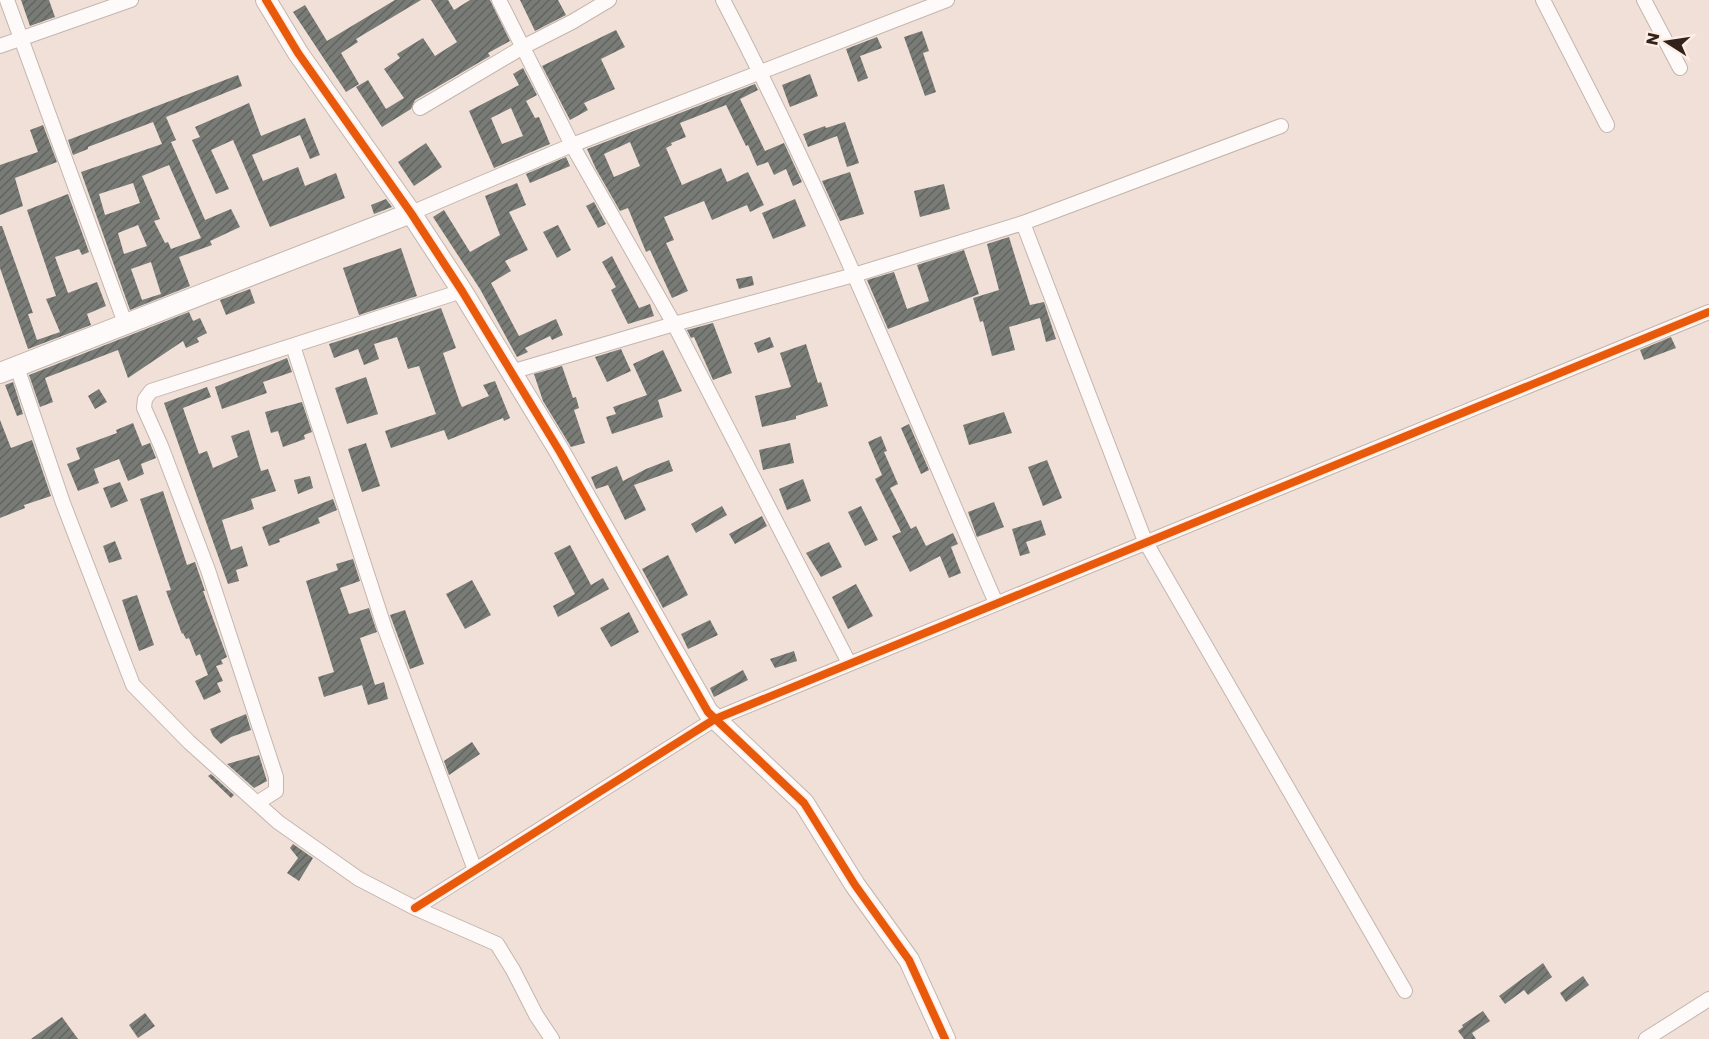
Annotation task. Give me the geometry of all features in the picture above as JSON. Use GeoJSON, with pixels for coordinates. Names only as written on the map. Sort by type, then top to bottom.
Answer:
{"type":"FeatureCollection","features":[{"type":"Feature","properties":{"kind":"street"},"geometry":{"type":"LineString","coordinates":[[7,0],[125,323]]}},
{"type":"Feature","properties":{"kind":"street"},"geometry":{"type":"LineString","coordinates":[[0,46],[131,0]]}},
{"type":"Feature","properties":{"kind":"street"},"geometry":{"type":"LineString","coordinates":[[266,0],[298,53],[411,213],[462,291],[560,452],[708,712],[804,802],[855,885],[909,960],[945,1039]]}},
{"type":"Feature","properties":{"kind":"street"},"geometry":{"type":"LineString","coordinates":[[499,0],[572,145],[674,324],[849,663]]}},
{"type":"Feature","properties":{"kind":"street"},"geometry":{"type":"LineString","coordinates":[[420,108],[523,47],[609,0]]}},
{"type":"Feature","properties":{"kind":"street"},"geometry":{"type":"LineString","coordinates":[[723,0],[760,72],[854,275],[996,603]]}},
{"type":"Feature","properties":{"kind":"street"},"geometry":{"type":"LineString","coordinates":[[552,1039],[536,1015],[497,944],[415,908],[359,879],[278,822],[189,742],[133,685],[63,503],[8,370],[411,213],[572,145],[946,0]]}},
{"type":"Feature","properties":{"kind":"street"},"geometry":{"type":"LineString","coordinates":[[1543,0],[1607,125]]}},
{"type":"Feature","properties":{"kind":"street"},"geometry":{"type":"LineString","coordinates":[[1644,0],[1680,68]]}},
{"type":"Feature","properties":{"kind":"street"},"geometry":{"type":"LineString","coordinates":[[511,372],[674,324],[854,275],[1023,223],[1281,126]]}},
{"type":"Feature","properties":{"kind":"street"},"geometry":{"type":"LineString","coordinates":[[1023,223],[1145,542],[1405,991]]}},
{"type":"Feature","properties":{"kind":"street"},"geometry":{"type":"LineString","coordinates":[[257,803],[276,791],[276,777],[208,570],[161,446],[144,408],[145,399],[151,391],[462,291]]}},
{"type":"Feature","properties":{"kind":"street"},"geometry":{"type":"LineString","coordinates":[[415,908],[715,719],[1709,312]]}},
{"type":"Feature","properties":{"kind":"street"},"geometry":{"type":"LineString","coordinates":[[292,346],[385,629],[475,870]]}},
{"type":"Feature","properties":{"kind":"street"},"geometry":{"type":"LineString","coordinates":[[1646,1039],[1709,999]]}},
{"type":"Feature","properties":{"kind":"building"},"geometry":{"type":"Polygon","coordinates":[[[21,0],[49,0],[55,17],[30,26],[21,0]]]}},
{"type":"Feature","properties":{"kind":"building"},"geometry":{"type":"Polygon","coordinates":[[[395,0],[421,0],[356,39],[358,42],[341,53],[359,84],[346,92],[293,12],[305,5],[327,41],[395,0]]]}},
{"type":"Feature","properties":{"kind":"building"},"geometry":{"type":"Polygon","coordinates":[[[431,0],[448,0],[454,10],[470,0],[490,0],[510,41],[488,53],[490,56],[415,100],[411,109],[382,127],[356,87],[368,80],[386,109],[404,98],[384,69],[400,58],[397,54],[423,38],[435,56],[457,42],[431,0]]]}},
{"type":"Feature","properties":{"kind":"building"},"geometry":{"type":"Polygon","coordinates":[[[520,0],[558,0],[566,15],[535,31],[520,0]]]}},
{"type":"Feature","properties":{"kind":"building"},"geometry":{"type":"Polygon","coordinates":[[[616,30],[625,47],[601,59],[615,89],[584,103],[588,110],[570,120],[542,66],[616,30]]]}},
{"type":"Feature","properties":{"kind":"building"},"geometry":{"type":"Polygon","coordinates":[[[922,31],[929,51],[923,53],[936,92],[925,96],[904,37],[922,31]]]}},
{"type":"Feature","properties":{"kind":"building"},"geometry":{"type":"Polygon","coordinates":[[[877,37],[882,48],[860,56],[868,78],[858,82],[846,49],[877,37]]]}},
{"type":"Feature","properties":{"kind":"building"},"geometry":{"type":"Polygon","coordinates":[[[523,68],[537,95],[526,101],[535,118],[539,117],[550,144],[494,168],[469,111],[519,85],[513,74],[523,68]],[[511,108],[491,118],[502,144],[523,136],[511,108]]]}},
{"type":"Feature","properties":{"kind":"building"},"geometry":{"type":"Polygon","coordinates":[[[810,74],[818,96],[790,107],[782,85],[810,74]]]}},
{"type":"Feature","properties":{"kind":"building"},"geometry":{"type":"Polygon","coordinates":[[[238,75],[242,86],[166,117],[176,140],[171,142],[205,220],[231,209],[240,227],[210,241],[212,245],[179,257],[190,286],[130,310],[81,172],[162,144],[153,122],[73,155],[68,140],[238,75]],[[169,165],[142,176],[160,219],[154,221],[165,243],[168,242],[171,249],[201,238],[169,165]],[[133,183],[99,194],[105,215],[140,203],[133,183]],[[138,225],[118,233],[124,254],[147,246],[138,225]],[[151,262],[131,269],[142,300],[161,294],[151,262]]]}},
{"type":"Feature","properties":{"kind":"building"},"geometry":{"type":"Polygon","coordinates":[[[755,84],[758,90],[740,99],[765,151],[784,143],[802,182],[793,186],[786,169],[774,175],[768,162],[757,166],[726,105],[680,123],[686,137],[671,143],[672,145],[666,148],[682,185],[721,168],[727,182],[748,172],[764,205],[750,212],[747,205],[712,220],[704,201],[664,217],[674,240],[666,243],[688,291],[672,298],[650,250],[646,252],[628,208],[620,211],[587,149],[755,84]],[[630,142],[604,154],[614,177],[640,166],[630,142]]]}},
{"type":"Feature","properties":{"kind":"building"},"geometry":{"type":"Polygon","coordinates":[[[249,103],[261,136],[305,118],[320,155],[310,159],[300,135],[252,155],[263,181],[298,167],[305,186],[336,173],[345,198],[270,227],[233,140],[211,150],[229,189],[216,194],[192,140],[200,137],[195,127],[249,103]]]}},
{"type":"Feature","properties":{"kind":"building"},"geometry":{"type":"Polygon","coordinates":[[[845,122],[859,163],[847,167],[837,136],[808,147],[803,134],[845,122]]]}},
{"type":"Feature","properties":{"kind":"building"},"geometry":{"type":"Polygon","coordinates":[[[43,125],[57,162],[15,178],[23,206],[0,215],[0,165],[38,152],[30,130],[43,125]]]}},
{"type":"Feature","properties":{"kind":"building"},"geometry":{"type":"Polygon","coordinates":[[[426,143],[442,167],[414,186],[398,162],[426,143]]]}},
{"type":"Feature","properties":{"kind":"building"},"geometry":{"type":"Polygon","coordinates":[[[566,157],[570,166],[530,183],[526,174],[566,157]]]}},
{"type":"Feature","properties":{"kind":"building"},"geometry":{"type":"Polygon","coordinates":[[[850,172],[864,214],[840,221],[822,181],[850,172]]]}},
{"type":"Feature","properties":{"kind":"building"},"geometry":{"type":"Polygon","coordinates":[[[517,183],[526,205],[509,212],[528,250],[505,261],[511,271],[491,283],[519,336],[556,319],[563,335],[552,340],[550,336],[525,348],[528,352],[517,357],[480,289],[433,217],[444,210],[470,252],[500,235],[485,196],[517,183]]]}},
{"type":"Feature","properties":{"kind":"building"},"geometry":{"type":"Polygon","coordinates":[[[944,184],[950,209],[920,217],[914,191],[944,184]]]}},
{"type":"Feature","properties":{"kind":"building"},"geometry":{"type":"Polygon","coordinates":[[[68,194],[89,252],[82,255],[79,249],[55,257],[68,293],[97,282],[106,306],[87,314],[91,325],[28,349],[0,268],[0,226],[2,226],[33,313],[28,314],[37,340],[60,332],[46,299],[56,296],[27,210],[68,194]]]}},
{"type":"Feature","properties":{"kind":"building"},"geometry":{"type":"Polygon","coordinates":[[[386,199],[392,207],[374,214],[371,205],[386,199]]]}},
{"type":"Feature","properties":{"kind":"building"},"geometry":{"type":"Polygon","coordinates":[[[795,199],[806,226],[773,239],[762,213],[795,199]]]}},
{"type":"Feature","properties":{"kind":"building"},"geometry":{"type":"Polygon","coordinates":[[[594,202],[606,224],[598,228],[586,206],[594,202]]]}},
{"type":"Feature","properties":{"kind":"building"},"geometry":{"type":"Polygon","coordinates":[[[558,225],[571,250],[557,258],[543,232],[558,225]]]}},
{"type":"Feature","properties":{"kind":"building"},"geometry":{"type":"Polygon","coordinates":[[[1009,237],[1030,305],[1044,302],[1056,339],[1046,342],[1040,318],[1009,327],[1015,350],[992,356],[983,321],[980,322],[973,298],[999,290],[987,244],[1009,237]]]}},
{"type":"Feature","properties":{"kind":"building"},"geometry":{"type":"Polygon","coordinates":[[[401,248],[417,296],[359,315],[343,268],[401,248]]]}},
{"type":"Feature","properties":{"kind":"building"},"geometry":{"type":"Polygon","coordinates":[[[964,250],[979,294],[888,329],[867,280],[894,272],[907,309],[929,301],[917,265],[964,250]]]}},
{"type":"Feature","properties":{"kind":"building"},"geometry":{"type":"Polygon","coordinates":[[[612,256],[639,308],[650,304],[654,316],[628,324],[611,290],[616,287],[602,262],[612,256]]]}},
{"type":"Feature","properties":{"kind":"building"},"geometry":{"type":"Polygon","coordinates":[[[752,276],[754,285],[739,289],[736,279],[752,276]]]}},
{"type":"Feature","properties":{"kind":"building"},"geometry":{"type":"Polygon","coordinates":[[[250,289],[255,303],[226,315],[220,300],[250,289]]]}},
{"type":"Feature","properties":{"kind":"building"},"geometry":{"type":"Polygon","coordinates":[[[441,308],[456,348],[443,353],[462,407],[489,396],[483,385],[495,381],[510,418],[504,421],[503,418],[448,440],[444,430],[391,448],[385,431],[436,414],[419,366],[408,369],[397,337],[374,344],[379,359],[364,365],[358,349],[334,358],[329,344],[441,308]]]}},
{"type":"Feature","properties":{"kind":"building"},"geometry":{"type":"Polygon","coordinates":[[[189,312],[193,321],[200,318],[207,333],[197,338],[199,342],[186,348],[183,341],[128,378],[118,350],[45,378],[53,402],[40,407],[29,375],[189,312]]]}},
{"type":"Feature","properties":{"kind":"building"},"geometry":{"type":"Polygon","coordinates":[[[713,323],[732,373],[713,380],[694,337],[691,338],[687,330],[713,323]]]}},
{"type":"Feature","properties":{"kind":"building"},"geometry":{"type":"Polygon","coordinates":[[[770,337],[774,347],[758,353],[754,343],[770,337]]]}},
{"type":"Feature","properties":{"kind":"building"},"geometry":{"type":"Polygon","coordinates":[[[1671,337],[1676,348],[1644,360],[1640,350],[1671,337]]]}},
{"type":"Feature","properties":{"kind":"building"},"geometry":{"type":"Polygon","coordinates":[[[806,344],[828,406],[796,416],[796,419],[762,427],[755,396],[791,387],[780,353],[806,344]]]}},
{"type":"Feature","properties":{"kind":"building"},"geometry":{"type":"Polygon","coordinates":[[[621,349],[631,371],[607,382],[595,357],[621,349]]]}},
{"type":"Feature","properties":{"kind":"building"},"geometry":{"type":"Polygon","coordinates":[[[663,350],[682,391],[658,400],[663,417],[612,434],[606,417],[616,414],[613,407],[647,395],[633,364],[663,350]]]}},
{"type":"Feature","properties":{"kind":"building"},"geometry":{"type":"Polygon","coordinates":[[[287,358],[292,372],[263,382],[267,393],[222,409],[215,387],[287,358]]]}},
{"type":"Feature","properties":{"kind":"building"},"geometry":{"type":"Polygon","coordinates":[[[562,366],[573,398],[576,397],[579,408],[574,410],[585,443],[571,447],[543,401],[534,374],[562,366]]]}},
{"type":"Feature","properties":{"kind":"building"},"geometry":{"type":"Polygon","coordinates":[[[366,377],[378,414],[347,424],[335,388],[366,377]]]}},
{"type":"Feature","properties":{"kind":"building"},"geometry":{"type":"Polygon","coordinates":[[[13,382],[23,414],[17,416],[5,385],[13,382]]]}},
{"type":"Feature","properties":{"kind":"building"},"geometry":{"type":"Polygon","coordinates":[[[207,387],[211,397],[183,408],[199,454],[207,451],[213,468],[238,457],[231,436],[249,430],[261,471],[268,469],[276,491],[251,499],[254,509],[222,520],[231,550],[242,546],[248,566],[236,570],[239,581],[228,584],[164,403],[207,387]]]}},
{"type":"Feature","properties":{"kind":"building"},"geometry":{"type":"Polygon","coordinates":[[[99,389],[107,402],[95,409],[88,396],[99,389]]]}},
{"type":"Feature","properties":{"kind":"building"},"geometry":{"type":"Polygon","coordinates":[[[302,402],[312,432],[304,435],[305,439],[283,447],[278,431],[271,433],[265,412],[302,402]]]}},
{"type":"Feature","properties":{"kind":"building"},"geometry":{"type":"Polygon","coordinates":[[[1004,412],[1012,433],[969,445],[963,425],[1004,412]]]}},
{"type":"Feature","properties":{"kind":"building"},"geometry":{"type":"Polygon","coordinates":[[[0,420],[11,448],[32,440],[51,496],[24,505],[25,508],[0,518],[0,420]]]}},
{"type":"Feature","properties":{"kind":"building"},"geometry":{"type":"Polygon","coordinates":[[[133,423],[142,446],[150,443],[156,458],[141,464],[144,474],[128,481],[119,459],[94,469],[99,483],[78,491],[67,464],[80,459],[76,448],[117,433],[116,430],[133,423]]]}},
{"type":"Feature","properties":{"kind":"building"},"geometry":{"type":"Polygon","coordinates":[[[909,424],[929,470],[921,474],[901,428],[909,424]]]}},
{"type":"Feature","properties":{"kind":"building"},"geometry":{"type":"Polygon","coordinates":[[[881,436],[887,451],[884,452],[898,484],[890,488],[911,529],[916,526],[926,546],[953,533],[958,544],[951,547],[961,573],[949,578],[940,556],[910,572],[892,536],[901,532],[875,479],[882,475],[868,442],[881,436]]]}},
{"type":"Feature","properties":{"kind":"building"},"geometry":{"type":"Polygon","coordinates":[[[366,443],[380,486],[362,492],[348,449],[366,443]]]}},
{"type":"Feature","properties":{"kind":"building"},"geometry":{"type":"Polygon","coordinates":[[[790,443],[794,463],[763,470],[759,450],[790,443]]]}},
{"type":"Feature","properties":{"kind":"building"},"geometry":{"type":"Polygon","coordinates":[[[669,460],[673,471],[634,485],[646,510],[625,520],[608,485],[596,489],[591,477],[617,466],[623,481],[669,460]]]}},
{"type":"Feature","properties":{"kind":"building"},"geometry":{"type":"Polygon","coordinates":[[[1047,460],[1062,498],[1043,506],[1028,467],[1047,460]]]}},
{"type":"Feature","properties":{"kind":"building"},"geometry":{"type":"Polygon","coordinates":[[[310,476],[313,488],[298,494],[294,480],[310,476]]]}},
{"type":"Feature","properties":{"kind":"building"},"geometry":{"type":"Polygon","coordinates":[[[803,479],[811,501],[787,510],[779,489],[803,479]]]}},
{"type":"Feature","properties":{"kind":"building"},"geometry":{"type":"Polygon","coordinates":[[[120,482],[128,501],[111,508],[103,488],[120,482]]]}},
{"type":"Feature","properties":{"kind":"building"},"geometry":{"type":"Polygon","coordinates":[[[163,491],[187,565],[195,562],[227,657],[221,660],[223,664],[216,666],[223,681],[217,683],[221,692],[204,700],[195,681],[208,675],[200,654],[196,656],[189,638],[186,639],[182,634],[166,591],[171,590],[140,499],[163,491]]]}},
{"type":"Feature","properties":{"kind":"building"},"geometry":{"type":"Polygon","coordinates":[[[333,499],[337,510],[318,518],[320,523],[279,539],[280,542],[269,546],[262,527],[333,499]]]}},
{"type":"Feature","properties":{"kind":"building"},"geometry":{"type":"Polygon","coordinates":[[[994,502],[1004,527],[977,537],[968,512],[994,502]]]}},
{"type":"Feature","properties":{"kind":"building"},"geometry":{"type":"Polygon","coordinates":[[[722,506],[727,515],[696,533],[691,524],[722,506]]]}},
{"type":"Feature","properties":{"kind":"building"},"geometry":{"type":"Polygon","coordinates":[[[861,506],[878,540],[865,546],[848,512],[861,506]]]}},
{"type":"Feature","properties":{"kind":"building"},"geometry":{"type":"Polygon","coordinates":[[[762,516],[767,526],[735,544],[729,534],[762,516]]]}},
{"type":"Feature","properties":{"kind":"building"},"geometry":{"type":"Polygon","coordinates":[[[1041,520],[1046,535],[1026,542],[1030,553],[1020,556],[1012,529],[1041,520]]]}},
{"type":"Feature","properties":{"kind":"building"},"geometry":{"type":"Polygon","coordinates":[[[115,541],[122,559],[109,563],[103,546],[115,541]]]}},
{"type":"Feature","properties":{"kind":"building"},"geometry":{"type":"Polygon","coordinates":[[[829,542],[842,567],[821,577],[806,553],[829,542]]]}},
{"type":"Feature","properties":{"kind":"building"},"geometry":{"type":"Polygon","coordinates":[[[570,545],[591,585],[603,578],[609,589],[558,617],[553,606],[575,594],[554,553],[570,545]]]}},
{"type":"Feature","properties":{"kind":"building"},"geometry":{"type":"Polygon","coordinates":[[[668,555],[688,595],[663,608],[642,569],[668,555]]]}},
{"type":"Feature","properties":{"kind":"building"},"geometry":{"type":"Polygon","coordinates":[[[353,559],[360,581],[340,588],[349,614],[369,608],[377,632],[360,638],[375,685],[384,682],[388,699],[368,705],[362,685],[324,697],[318,677],[334,672],[306,581],[338,570],[336,564],[353,559]]]}},
{"type":"Feature","properties":{"kind":"building"},"geometry":{"type":"Polygon","coordinates":[[[472,580],[491,615],[465,629],[446,594],[472,580]]]}},
{"type":"Feature","properties":{"kind":"building"},"geometry":{"type":"Polygon","coordinates":[[[856,584],[873,616],[848,629],[832,597],[856,584]]]}},
{"type":"Feature","properties":{"kind":"building"},"geometry":{"type":"Polygon","coordinates":[[[137,595],[154,645],[139,651],[122,600],[137,595]]]}},
{"type":"Feature","properties":{"kind":"building"},"geometry":{"type":"Polygon","coordinates":[[[405,610],[424,664],[410,669],[390,615],[405,610]]]}},
{"type":"Feature","properties":{"kind":"building"},"geometry":{"type":"Polygon","coordinates":[[[629,612],[639,632],[611,647],[600,628],[629,612]]]}},
{"type":"Feature","properties":{"kind":"building"},"geometry":{"type":"Polygon","coordinates":[[[710,620],[718,635],[688,649],[681,634],[710,620]]]}},
{"type":"Feature","properties":{"kind":"building"},"geometry":{"type":"Polygon","coordinates":[[[794,651],[797,661],[775,668],[770,659],[794,651]]]}},
{"type":"Feature","properties":{"kind":"building"},"geometry":{"type":"Polygon","coordinates":[[[743,670],[748,680],[714,697],[710,688],[743,670]]]}},
{"type":"Feature","properties":{"kind":"building"},"geometry":{"type":"Polygon","coordinates":[[[246,714],[251,730],[231,737],[221,744],[213,736],[210,729],[246,714]]]}},
{"type":"Feature","properties":{"kind":"building"},"geometry":{"type":"Polygon","coordinates":[[[472,742],[480,754],[449,775],[444,761],[472,742]]]}},
{"type":"Feature","properties":{"kind":"building"},"geometry":{"type":"Polygon","coordinates":[[[259,755],[267,781],[254,788],[227,764],[259,755]]]}},
{"type":"Feature","properties":{"kind":"building"},"geometry":{"type":"Polygon","coordinates":[[[211,774],[234,795],[231,798],[208,776],[211,774]]]}},
{"type":"Feature","properties":{"kind":"building"},"geometry":{"type":"Polygon","coordinates":[[[293,844],[313,858],[299,881],[287,873],[298,858],[290,848],[293,844]]]}},
{"type":"Feature","properties":{"kind":"building"},"geometry":{"type":"Polygon","coordinates":[[[1543,963],[1552,977],[1528,995],[1524,990],[1505,1004],[1499,996],[1543,963]]]}},
{"type":"Feature","properties":{"kind":"building"},"geometry":{"type":"Polygon","coordinates":[[[1583,976],[1589,985],[1566,1002],[1560,993],[1583,976]]]}},
{"type":"Feature","properties":{"kind":"building"},"geometry":{"type":"Polygon","coordinates":[[[1483,1011],[1490,1021],[1472,1033],[1476,1039],[1464,1039],[1458,1031],[1463,1027],[1462,1025],[1483,1011]]]}},
{"type":"Feature","properties":{"kind":"building"},"geometry":{"type":"Polygon","coordinates":[[[145,1013],[155,1026],[138,1038],[129,1025],[145,1013]]]}},
{"type":"Feature","properties":{"kind":"building"},"geometry":{"type":"Polygon","coordinates":[[[62,1017],[78,1039],[31,1039],[62,1017]]]}},
{"type":"Feature","properties":{"kind":"cycle path"},"geometry":{"type":"LineString","coordinates":[[266,0],[298,53],[411,213],[462,291],[560,452],[708,712],[804,803],[855,885],[909,960],[945,1039]]}},
{"type":"Feature","properties":{"kind":"cycle path"},"geometry":{"type":"LineString","coordinates":[[415,908],[715,719],[1709,312]]}}]}
